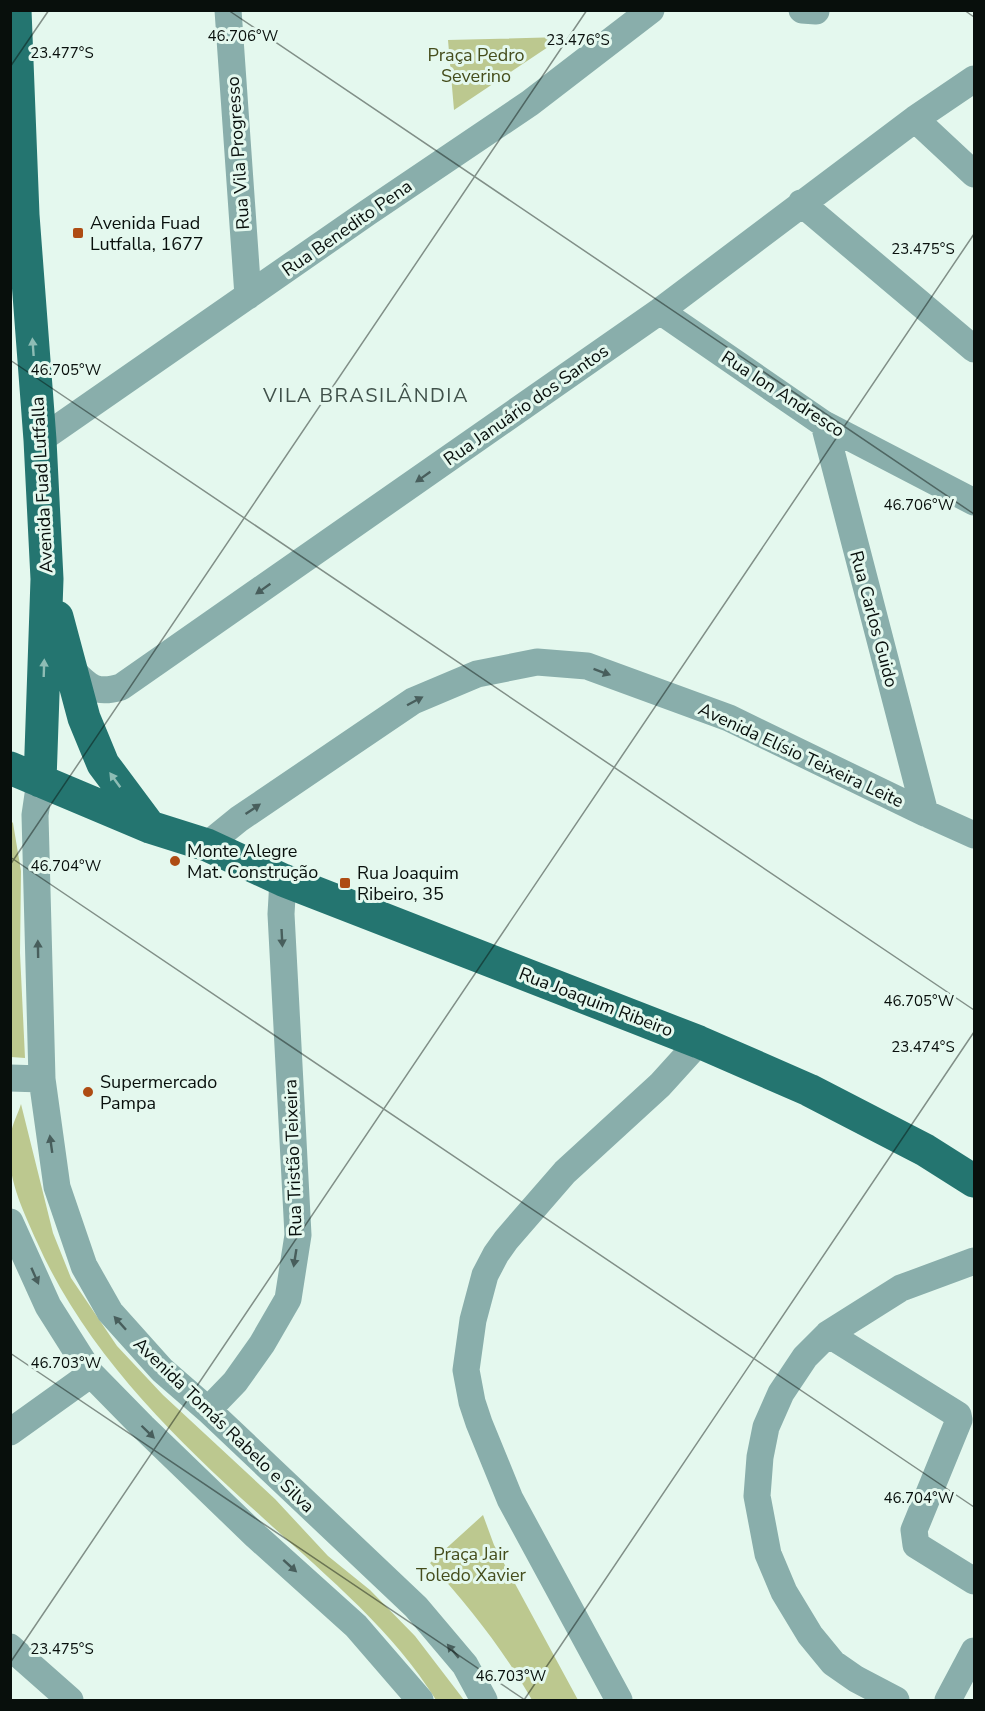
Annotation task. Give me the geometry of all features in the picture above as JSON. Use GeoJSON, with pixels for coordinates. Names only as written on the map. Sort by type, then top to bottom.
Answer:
{"type":"FeatureCollection","features":[{"type":"Feature","properties":{"kind":"main road","name":"Avenida Fuad Lutfalla"},"geometry":{"type":"LineString","coordinates":[[15,10],[22,203],[20,293],[40,440],[47,579],[25,774]]}},
{"type":"Feature","properties":{"kind":"main road"},"geometry":{"type":"LineString","coordinates":[[47,579],[84,718],[103,764],[150,827]]}},
{"type":"Feature","properties":{"kind":"main road"},"geometry":{"type":"LineString","coordinates":[[25,774],[150,827],[207,845]]}},
{"type":"Feature","properties":{"kind":"main road","name":"Rua Joaquim Ribeiro"},"geometry":{"type":"LineString","coordinates":[[207,845],[283,880],[699,1042],[809,1090],[925,1150],[975,1181]]}},
{"type":"Feature","properties":{"kind":"street","name":"Rua Vila Progresso"},"geometry":{"type":"LineString","coordinates":[[228,10],[248,296]]}},
{"type":"Feature","properties":{"kind":"street","name":"Rua Benedito Pena"},"geometry":{"type":"LineString","coordinates":[[40,440],[530,103],[651,10]]}},
{"type":"Feature","properties":{"kind":"street"},"geometry":{"type":"LineString","coordinates":[[802,10],[816,11]]}},
{"type":"Feature","properties":{"kind":"street","name":"Rua Januário dos Santos"},"geometry":{"type":"LineString","coordinates":[[69,667],[94,689],[107,691],[122,687],[660,311],[915,119],[975,79]]}},
{"type":"Feature","properties":{"kind":"street"},"geometry":{"type":"LineString","coordinates":[[915,119],[975,174]]}},
{"type":"Feature","properties":{"kind":"street"},"geometry":{"type":"LineString","coordinates":[[801,203],[975,349]]}},
{"type":"Feature","properties":{"kind":"street","name":"Rua Ion Andresco"},"geometry":{"type":"LineString","coordinates":[[660,311],[824,424],[975,502]]}},
{"type":"Feature","properties":{"kind":"street","name":"Rua Carlos Guido"},"geometry":{"type":"LineString","coordinates":[[824,424],[925,813]]}},
{"type":"Feature","properties":{"kind":"street","name":"Avenida Elísio Teixeira Leite"},"geometry":{"type":"LineString","coordinates":[[207,845],[239,819],[413,701],[477,674],[537,662],[587,666],[729,718],[975,835]]}},
{"type":"Feature","properties":{"kind":"street","name":"Avenida Tomás Rabelo e Silva"},"geometry":{"type":"LineString","coordinates":[[25,774],[35,815],[42,1079],[57,1187],[84,1266],[110,1312],[162,1370],[208,1410],[416,1607],[465,1665],[484,1701]]}},
{"type":"Feature","properties":{"kind":"street","name":"Rua Tristão Teixeira"},"geometry":{"type":"LineString","coordinates":[[208,1410],[235,1382],[262,1344],[288,1299],[295,1258],[298,1235],[281,914],[283,880]]}},
{"type":"Feature","properties":{"kind":"street"},"geometry":{"type":"LineString","coordinates":[[619,1701],[510,1500],[479,1423],[466,1370],[473,1320],[485,1275],[501,1247],[565,1172],[660,1085],[699,1042]]}},
{"type":"Feature","properties":{"kind":"street"},"geometry":{"type":"LineString","coordinates":[[10,1078],[42,1079]]}},
{"type":"Feature","properties":{"kind":"street"},"geometry":{"type":"LineString","coordinates":[[10,1222],[48,1306],[91,1374],[256,1536],[356,1626],[420,1701]]}},
{"type":"Feature","properties":{"kind":"street"},"geometry":{"type":"LineString","coordinates":[[896,1701],[856,1680],[833,1663],[810,1635],[784,1592],[768,1554],[757,1496],[760,1457],[766,1427],[781,1393],[805,1357],[828,1334],[901,1288],[975,1261]]}},
{"type":"Feature","properties":{"kind":"street"},"geometry":{"type":"LineString","coordinates":[[828,1334],[958,1414],[959,1420],[914,1530],[914,1537],[916,1545],[975,1581]]}},
{"type":"Feature","properties":{"kind":"street"},"geometry":{"type":"LineString","coordinates":[[10,1432],[91,1374]]}},
{"type":"Feature","properties":{"kind":"street"},"geometry":{"type":"LineString","coordinates":[[948,1701],[975,1651]]}},
{"type":"Feature","properties":{"kind":"street"},"geometry":{"type":"LineString","coordinates":[[16,1652],[40,1701]]}},
{"type":"Feature","properties":{"kind":"street"},"geometry":{"type":"LineString","coordinates":[[16,1652],[70,1701]]}},
{"type":"Feature","properties":{"kind":"green space","name":"Praça Pedro Severino"},"geometry":{"type":"Polygon","coordinates":[[[563,37],[454,110],[448,40],[563,37]]]}},
{"type":"Feature","properties":{"kind":"green space"},"geometry":{"type":"Polygon","coordinates":[[[11,821],[21,871],[20,953],[25,1058],[11,1057],[11,821]]]}},
{"type":"Feature","properties":{"kind":"green space"},"geometry":{"type":"Polygon","coordinates":[[[21,1104],[53,1233],[71,1278],[117,1346],[163,1395],[275,1499],[328,1556],[370,1590],[415,1636],[464,1700],[436,1700],[399,1649],[378,1626],[197,1456],[135,1391],[107,1357],[80,1320],[57,1282],[37,1242],[16,1190],[9,1148],[13,1126],[21,1104]]]}},
{"type":"Feature","properties":{"kind":"green space","name":"Praça Jair Toledo Xavier"},"geometry":{"type":"Polygon","coordinates":[[[483,1515],[494,1545],[578,1700],[532,1700],[485,1629],[430,1563],[483,1515]]]}},
{"type":"Feature","properties":{"kind":"place","name":"Avenida Fuad Lutfalla, 1677"},"geometry":{"type":"Point","coordinates":[78,233]}},
{"type":"Feature","properties":{"kind":"place","name":"Monte Alegre Mat. Construção"},"geometry":{"type":"Point","coordinates":[175,861]}},
{"type":"Feature","properties":{"kind":"place","name":"Rua Joaquim Ribeiro, 35"},"geometry":{"type":"Point","coordinates":[345,883]}},
{"type":"Feature","properties":{"kind":"place","name":"Supermercado Pampa"},"geometry":{"type":"Point","coordinates":[88,1092]}},
{"type":"Feature","properties":{"kind":"district","name":"VILA BRASILÂNDIA"},"geometry":{"type":"Point","coordinates":[366,395]}}]}
